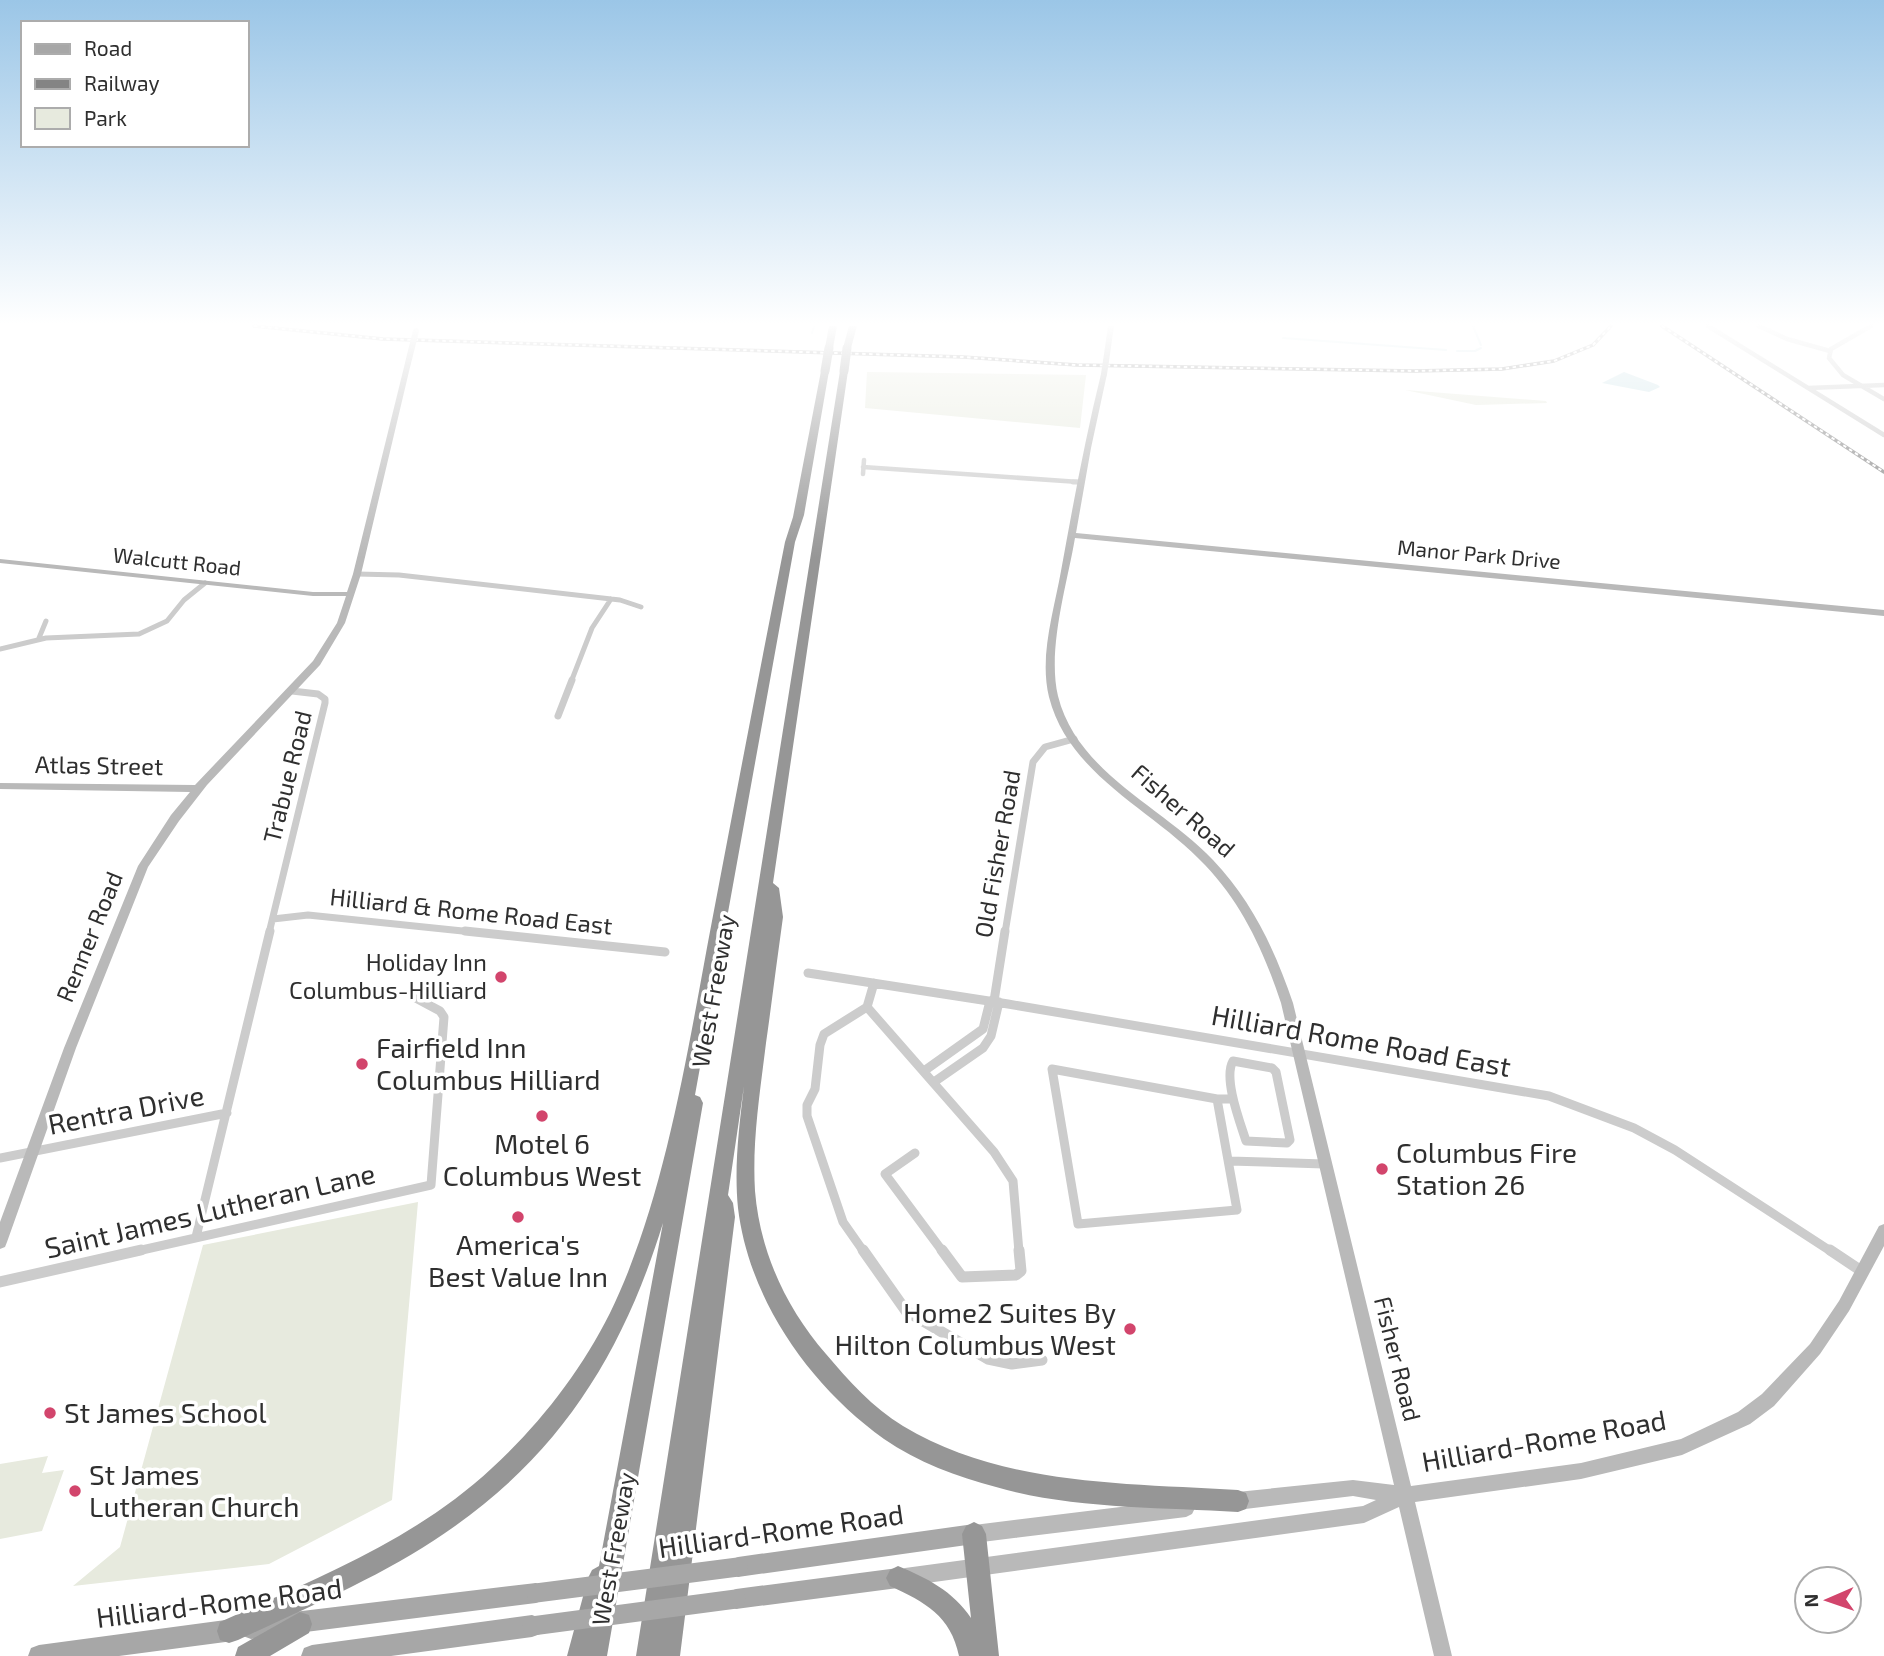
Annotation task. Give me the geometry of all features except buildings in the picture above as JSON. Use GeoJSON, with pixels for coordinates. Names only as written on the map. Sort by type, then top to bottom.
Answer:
{"type":"FeatureCollection","features":[{"type":"Feature","properties":{"kind":"highway","name":"West Freeway"},"geometry":{"type":"LineString","coordinates":[[595,1656],[819,403]]}},
{"type":"Feature","properties":{"kind":"highway","name":"West Freeway"},"geometry":{"type":"LineString","coordinates":[[648,1656],[839,403]]}},
{"type":"Feature","properties":{"kind":"highway"},"geometry":{"type":"LineString","coordinates":[[229,1630],[378,1561],[429,1532],[463,1507],[496,1480],[543,1431],[597,1355],[615,1324],[629,1293],[676,1143],[790,542],[799,516]]}},
{"type":"Feature","properties":{"kind":"highway"},"geometry":{"type":"LineString","coordinates":[[769,869],[775,917],[747,1129],[747,1211],[762,1264],[785,1317],[820,1367],[866,1412],[909,1442],[956,1466],[1005,1481],[1058,1489],[1238,1501]]}},
{"type":"Feature","properties":{"kind":"highway"},"geometry":{"type":"LineString","coordinates":[[668,1656],[725,1217],[722,1171]]}},
{"type":"Feature","properties":{"kind":"highway"},"geometry":{"type":"LineString","coordinates":[[579,1656],[628,1472]]}},
{"type":"Feature","properties":{"kind":"highway"},"geometry":{"type":"LineString","coordinates":[[974,1535],[987,1656]]}},
{"type":"Feature","properties":{"kind":"highway"},"geometry":{"type":"LineString","coordinates":[[898,1578],[930,1592],[948,1605],[961,1622],[970,1644],[971,1656]]}},
{"type":"Feature","properties":{"kind":"highway"},"geometry":{"type":"LineString","coordinates":[[247,1656],[300,1624]]}},
{"type":"Feature","properties":{"kind":"main road","name":"Trabue Road"},"geometry":{"type":"LineString","coordinates":[[292,691],[331,643],[346,612],[398,403]]}},
{"type":"Feature","properties":{"kind":"main road","name":"Fisher Road"},"geometry":{"type":"LineString","coordinates":[[1097,403],[1079,482],[1050,668],[1057,708],[1074,739],[1108,778],[1196,848],[1236,893],[1268,947],[1287,1003],[1443,1656]]}},
{"type":"Feature","properties":{"kind":"main road","name":"Manor Park Drive"},"geometry":{"type":"LineString","coordinates":[[1072,535],[1884,613]]}},
{"type":"Feature","properties":{"kind":"main road","name":"Walcutt Road"},"geometry":{"type":"LineString","coordinates":[[0,561],[327,596],[351,594]]}},
{"type":"Feature","properties":{"kind":"main road","name":"Renner Road"},"geometry":{"type":"LineString","coordinates":[[0,1242],[71,1048],[143,866],[198,789],[292,691]]}},
{"type":"Feature","properties":{"kind":"main road","name":"Atlas Street"},"geometry":{"type":"LineString","coordinates":[[0,786],[198,789]]}},
{"type":"Feature","properties":{"kind":"main road","name":"Hilliard-Rome Road"},"geometry":{"type":"LineString","coordinates":[[39,1656],[1238,1501],[1353,1488],[1405,1495],[1581,1471],[1652,1457],[1682,1447],[1744,1418],[1768,1400],[1815,1349],[1863,1272],[1884,1231]]}},
{"type":"Feature","properties":{"kind":"main road","name":"Hilliard-Rome Road"},"geometry":{"type":"LineString","coordinates":[[312,1656],[1364,1514],[1405,1495]]}},
{"type":"Feature","properties":{"kind":"street"},"geometry":{"type":"LineString","coordinates":[[1833,403],[1884,435]]}},
{"type":"Feature","properties":{"kind":"street"},"geometry":{"type":"LineString","coordinates":[[864,460],[863,470],[1079,482]]}},
{"type":"Feature","properties":{"kind":"street"},"geometry":{"type":"LineString","coordinates":[[357,574],[399,575],[611,599],[641,607]]}},
{"type":"Feature","properties":{"kind":"street"},"geometry":{"type":"LineString","coordinates":[[0,649],[39,638],[118,637],[139,634],[167,621],[184,600],[205,583]]}},
{"type":"Feature","properties":{"kind":"street"},"geometry":{"type":"LineString","coordinates":[[558,716],[592,628],[611,599]]}},
{"type":"Feature","properties":{"kind":"street"},"geometry":{"type":"LineString","coordinates":[[39,638],[46,621]]}},
{"type":"Feature","properties":{"kind":"street","name":"Trabue Road"},"geometry":{"type":"LineString","coordinates":[[196,1237],[326,704],[325,699],[318,694],[292,691]]}},
{"type":"Feature","properties":{"kind":"street","name":"Old Fisher Road"},"geometry":{"type":"LineString","coordinates":[[994,1001],[1033,762],[1045,747],[1074,739]]}},
{"type":"Feature","properties":{"kind":"street","name":"Hilliard & Rome Road East"},"geometry":{"type":"LineString","coordinates":[[273,919],[308,915],[665,952]]}},
{"type":"Feature","properties":{"kind":"street","name":"Hilliard Rome Road East"},"geometry":{"type":"LineString","coordinates":[[808,972],[1549,1096],[1587,1108],[1634,1128],[1675,1150],[1863,1272]]}},
{"type":"Feature","properties":{"kind":"street"},"geometry":{"type":"LineString","coordinates":[[874,983],[867,1007],[824,1034],[820,1045],[815,1089],[807,1105],[807,1116],[844,1222],[906,1311],[988,1359],[1012,1364],[1042,1360]]}},
{"type":"Feature","properties":{"kind":"street","name":"Saint James Lutheran Lane"},"geometry":{"type":"LineString","coordinates":[[0,1282],[431,1185],[444,1017],[440,1011],[412,996]]}},
{"type":"Feature","properties":{"kind":"street"},"geometry":{"type":"LineString","coordinates":[[924,1071],[983,1029],[994,1001]]}},
{"type":"Feature","properties":{"kind":"street"},"geometry":{"type":"LineString","coordinates":[[934,1082],[983,1048],[991,1036],[994,1001]]}},
{"type":"Feature","properties":{"kind":"street"},"geometry":{"type":"LineString","coordinates":[[867,1007],[934,1082],[1013,1181],[1021,1271],[1016,1275],[962,1277],[885,1174],[915,1153]]}},
{"type":"Feature","properties":{"kind":"street"},"geometry":{"type":"LineString","coordinates":[[1233,1061],[1272,1068],[1276,1072],[1290,1140],[1287,1143],[1246,1141],[1233,1099],[1230,1066],[1233,1061]]}},
{"type":"Feature","properties":{"kind":"street"},"geometry":{"type":"LineString","coordinates":[[1217,1099],[1237,1210],[1078,1224],[1052,1069],[1217,1099],[1233,1099]]}},
{"type":"Feature","properties":{"kind":"street","name":"Rentra Drive"},"geometry":{"type":"LineString","coordinates":[[0,1158],[227,1113]]}},
{"type":"Feature","properties":{"kind":"street"},"geometry":{"type":"LineString","coordinates":[[1230,1161],[1324,1164]]}},
{"type":"Feature","properties":{"kind":"green space"},"geometry":{"type":"Polygon","coordinates":[[[865,403],[1083,403],[1080,428],[865,408],[865,403]]]}},
{"type":"Feature","properties":{"kind":"green space"},"geometry":{"type":"Polygon","coordinates":[[[1468,403],[1537,403],[1476,405],[1468,403]]]}},
{"type":"Feature","properties":{"kind":"green space"},"geometry":{"type":"Polygon","coordinates":[[[418,1202],[392,1500],[269,1564],[73,1586],[120,1547],[203,1245],[418,1202]]]}},
{"type":"Feature","properties":{"kind":"green space"},"geometry":{"type":"Polygon","coordinates":[[[48,1456],[42,1473],[64,1470],[42,1531],[0,1539],[0,1464],[48,1456]]]}},
{"type":"Feature","properties":{"kind":"railway"},"geometry":{"type":"LineString","coordinates":[[1780,403],[1884,472]]}},
{"type":"Feature","properties":{"kind":"place","name":"Holiday Inn Columbus-Hilliard"},"geometry":{"type":"Point","coordinates":[501,977]}},
{"type":"Feature","properties":{"kind":"place","name":"Fairfield Inn Columbus Hilliard"},"geometry":{"type":"Point","coordinates":[362,1064]}},
{"type":"Feature","properties":{"kind":"place","name":"Motel 6 Columbus West"},"geometry":{"type":"Point","coordinates":[542,1116]}},
{"type":"Feature","properties":{"kind":"place","name":"Columbus Fire Station 26"},"geometry":{"type":"Point","coordinates":[1382,1169]}},
{"type":"Feature","properties":{"kind":"place","name":"America's Best Value Inn"},"geometry":{"type":"Point","coordinates":[518,1217]}},
{"type":"Feature","properties":{"kind":"place","name":"Home2 Suites By Hilton Columbus West"},"geometry":{"type":"Point","coordinates":[1130,1329]}},
{"type":"Feature","properties":{"kind":"place","name":"St James School"},"geometry":{"type":"Point","coordinates":[50,1413]}},
{"type":"Feature","properties":{"kind":"place","name":"St James Lutheran Church"},"geometry":{"type":"Point","coordinates":[75,1491]}}]}
